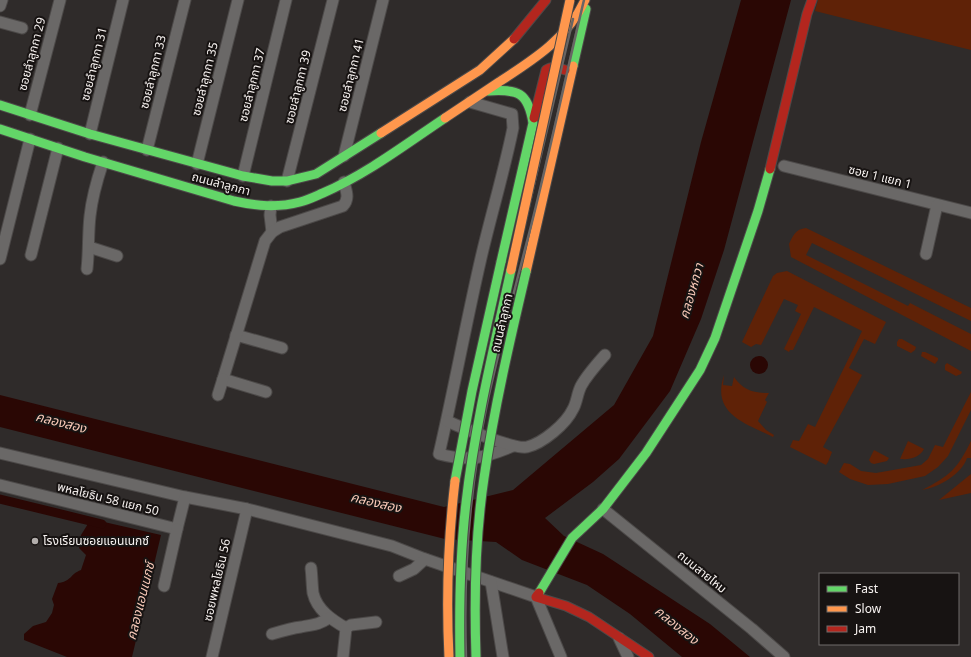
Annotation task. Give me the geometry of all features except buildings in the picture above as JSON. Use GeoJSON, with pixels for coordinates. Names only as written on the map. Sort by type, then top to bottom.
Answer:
{"type":"FeatureCollection","features":[{"type":"Feature","properties":{"kind":"main road","name":"ถนนลำลูกกา"},"geometry":{"type":"LineString","coordinates":[[0,105],[90,134],[242,176],[272,181],[288,181],[316,174],[480,70],[502,52],[521,32],[546,0]]}},
{"type":"Feature","properties":{"kind":"main road","name":"ถนนลำลูกกา"},"geometry":{"type":"LineString","coordinates":[[460,657],[460,580],[463,530],[469,476],[478,421],[570,0]]}},
{"type":"Feature","properties":{"kind":"main road","name":"ถนนลำลูกกา"},"geometry":{"type":"LineString","coordinates":[[476,657],[475,618],[477,558],[483,482],[494,414],[587,0]]}},
{"type":"Feature","properties":{"kind":"main road","name":"ถนนลำลูกกา"},"geometry":{"type":"LineString","coordinates":[[0,129],[226,199],[256,206],[286,205],[302,202],[316,197],[374,165],[535,59],[561,36],[587,0]]}},
{"type":"Feature","properties":{"kind":"main road"},"geometry":{"type":"LineString","coordinates":[[649,657],[589,617],[566,606],[536,597],[572,538],[603,509],[652,445],[700,370],[715,338],[758,212],[775,149],[807,14],[812,0]]}},
{"type":"Feature","properties":{"kind":"main road"},"geometry":{"type":"LineString","coordinates":[[449,657],[447,583],[457,470],[471,393],[546,70],[551,67],[561,68],[567,72],[569,82]]}},
{"type":"Feature","properties":{"kind":"main road"},"geometry":{"type":"LineString","coordinates":[[488,90],[510,91],[518,94],[530,105],[533,123]]}},
{"type":"Feature","properties":{"kind":"street"},"geometry":{"type":"LineString","coordinates":[[0,6],[2,0]]}},
{"type":"Feature","properties":{"kind":"street","name":"ซอยลำลูกกา 29"},"geometry":{"type":"LineString","coordinates":[[30,115],[60,0]]}},
{"type":"Feature","properties":{"kind":"street","name":"ซอยลำลูกกา 31"},"geometry":{"type":"LineString","coordinates":[[90,134],[124,0]]}},
{"type":"Feature","properties":{"kind":"street","name":"ซอยลำลูกกา 33"},"geometry":{"type":"LineString","coordinates":[[147,150],[184,0]]}},
{"type":"Feature","properties":{"kind":"street","name":"ซอยลำลูกกา 35"},"geometry":{"type":"LineString","coordinates":[[197,164],[238,0]]}},
{"type":"Feature","properties":{"kind":"street","name":"ซอยลำลูกกา 37"},"geometry":{"type":"LineString","coordinates":[[242,176],[286,0]]}},
{"type":"Feature","properties":{"kind":"street","name":"ซอยลำลูกกา 39"},"geometry":{"type":"LineString","coordinates":[[288,181],[333,0]]}},
{"type":"Feature","properties":{"kind":"street","name":"ซอยลำลูกกา 41"},"geometry":{"type":"LineString","coordinates":[[344,156],[383,0]]}},
{"type":"Feature","properties":{"kind":"street"},"geometry":{"type":"LineString","coordinates":[[0,22],[22,28]]}},
{"type":"Feature","properties":{"kind":"street"},"geometry":{"type":"LineString","coordinates":[[470,102],[512,114],[513,128],[481,258],[439,454],[469,459],[494,454],[514,446]]}},
{"type":"Feature","properties":{"kind":"street"},"geometry":{"type":"LineString","coordinates":[[0,259],[30,139]]}},
{"type":"Feature","properties":{"kind":"street"},"geometry":{"type":"LineString","coordinates":[[32,255],[58,148]]}},
{"type":"Feature","properties":{"kind":"street"},"geometry":{"type":"LineString","coordinates":[[87,269],[93,196],[103,162]]}},
{"type":"Feature","properties":{"kind":"street","name":"ซอย 1 แยก 1"},"geometry":{"type":"LineString","coordinates":[[784,166],[971,213]]}},
{"type":"Feature","properties":{"kind":"street"},"geometry":{"type":"LineString","coordinates":[[218,395],[265,241],[272,232],[280,227],[343,206],[348,197],[344,182]]}},
{"type":"Feature","properties":{"kind":"street"},"geometry":{"type":"LineString","coordinates":[[926,254],[937,205]]}},
{"type":"Feature","properties":{"kind":"street"},"geometry":{"type":"LineString","coordinates":[[271,206],[270,215],[272,232]]}},
{"type":"Feature","properties":{"kind":"street"},"geometry":{"type":"LineString","coordinates":[[89,247],[117,256]]}},
{"type":"Feature","properties":{"kind":"street"},"geometry":{"type":"LineString","coordinates":[[236,335],[282,348]]}},
{"type":"Feature","properties":{"kind":"street"},"geometry":{"type":"LineString","coordinates":[[447,422],[468,431],[514,446],[527,448],[555,432],[573,410],[581,386],[605,355]]}},
{"type":"Feature","properties":{"kind":"street"},"geometry":{"type":"LineString","coordinates":[[223,379],[266,392]]}},
{"type":"Feature","properties":{"kind":"street"},"geometry":{"type":"LineString","coordinates":[[0,452],[185,497],[247,509],[392,546],[425,559],[536,597],[561,657]]}},
{"type":"Feature","properties":{"kind":"street","name":"พหลโยธิน 58 แยก 50"},"geometry":{"type":"LineString","coordinates":[[0,485],[177,530]]}},
{"type":"Feature","properties":{"kind":"street"},"geometry":{"type":"LineString","coordinates":[[164,586],[185,497]]}},
{"type":"Feature","properties":{"kind":"street","name":"ซอยพหลโยธิน 56"},"geometry":{"type":"LineString","coordinates":[[215,656],[247,509]]}},
{"type":"Feature","properties":{"kind":"street","name":"ถนนสายไหม"},"geometry":{"type":"LineString","coordinates":[[603,509],[752,629],[784,657]]}},
{"type":"Feature","properties":{"kind":"street"},"geometry":{"type":"LineString","coordinates":[[399,576],[414,569],[425,559]]}},
{"type":"Feature","properties":{"kind":"street"},"geometry":{"type":"LineString","coordinates":[[311,568],[313,594],[319,606],[329,618],[346,628]]}},
{"type":"Feature","properties":{"kind":"street"},"geometry":{"type":"LineString","coordinates":[[492,582],[503,657]]}},
{"type":"Feature","properties":{"kind":"street"},"geometry":{"type":"LineString","coordinates":[[272,634],[303,626],[312,626],[329,618]]}},
{"type":"Feature","properties":{"kind":"street"},"geometry":{"type":"LineString","coordinates":[[346,628],[351,625],[376,622]]}},
{"type":"Feature","properties":{"kind":"street"},"geometry":{"type":"LineString","coordinates":[[343,657],[346,628]]}},
{"type":"Feature","properties":{"kind":"street"},"geometry":{"type":"LineString","coordinates":[[619,638],[628,657]]}},
{"type":"Feature","properties":{"kind":"shaded area"},"geometry":{"type":"Polygon","coordinates":[[[818,0],[971,0],[971,50],[815,11],[818,0]]]}},
{"type":"Feature","properties":{"kind":"shaded area"},"geometry":{"type":"Polygon","coordinates":[[[806,228],[971,308],[971,321],[812,243],[806,255],[908,306],[910,303],[971,334],[971,351],[791,257],[789,244],[792,238],[797,231],[806,228]]]}},
{"type":"Feature","properties":{"kind":"shaded area"},"geometry":{"type":"Polygon","coordinates":[[[787,271],[886,322],[875,344],[864,339],[849,368],[862,375],[823,447],[832,452],[826,465],[790,447],[793,440],[799,441],[808,424],[815,427],[862,331],[814,307],[793,350],[790,350],[789,352],[784,349],[801,314],[795,311],[798,305],[784,299],[761,345],[756,344],[751,347],[742,342],[773,276],[777,273],[787,271]]]}},
{"type":"Feature","properties":{"kind":"shaded area"},"geometry":{"type":"Polygon","coordinates":[[[899,339],[902,339],[916,347],[915,350],[911,353],[897,346],[899,339]]]}},
{"type":"Feature","properties":{"kind":"shaded area"},"geometry":{"type":"Polygon","coordinates":[[[922,352],[938,358],[938,360],[935,364],[921,356],[922,352]]]}},
{"type":"Feature","properties":{"kind":"shaded area"},"geometry":{"type":"Polygon","coordinates":[[[947,363],[962,372],[961,374],[956,376],[945,370],[945,365],[947,363]]]}},
{"type":"Feature","properties":{"kind":"shaded area"},"geometry":{"type":"Polygon","coordinates":[[[724,375],[723,385],[732,386],[734,377],[741,385],[749,390],[769,393],[765,400],[767,402],[758,421],[766,430],[774,435],[773,437],[742,422],[726,408],[722,399],[721,388],[724,375]]]}},
{"type":"Feature","properties":{"kind":"shaded area"},"geometry":{"type":"Polygon","coordinates":[[[971,392],[971,410],[948,456],[938,467],[925,476],[888,484],[868,485],[850,479],[839,472],[844,463],[850,464],[861,471],[876,473],[921,465],[928,459],[935,445],[943,447],[971,392]]]}},
{"type":"Feature","properties":{"kind":"shaded area"},"geometry":{"type":"Polygon","coordinates":[[[908,441],[924,449],[920,454],[914,457],[900,459],[908,441]]]}},
{"type":"Feature","properties":{"kind":"shaded area"},"geometry":{"type":"Polygon","coordinates":[[[971,441],[971,458],[967,458],[960,470],[955,475],[942,483],[922,490],[940,480],[957,465],[971,441]]]}},
{"type":"Feature","properties":{"kind":"shaded area"},"geometry":{"type":"Polygon","coordinates":[[[874,450],[889,458],[887,461],[874,464],[871,463],[869,460],[874,450]]]}},
{"type":"Feature","properties":{"kind":"shaded area"},"geometry":{"type":"Polygon","coordinates":[[[971,474],[971,493],[939,500],[971,474]]]}},
{"type":"Feature","properties":{"kind":"water"},"geometry":{"type":"Polygon","coordinates":[[[741,0],[791,0],[724,250],[701,319],[670,391],[619,459],[593,482],[545,518],[564,536],[603,554],[710,624],[750,657],[682,657],[630,614],[587,585],[522,560],[496,542],[445,539],[0,427],[0,395],[444,507],[513,490],[614,405],[653,336],[701,142],[741,0]]]}},
{"type":"Feature","properties":{"kind":"water"},"geometry":{"type":"Polygon","coordinates":[[[755,356],[763,356],[768,361],[766,372],[763,374],[755,374],[750,369],[750,361],[755,356]]]}},
{"type":"Feature","properties":{"kind":"water"},"geometry":{"type":"Polygon","coordinates":[[[91,519],[161,535],[132,657],[67,657],[24,640],[24,634],[33,626],[46,622],[52,613],[54,605],[52,599],[58,583],[68,580],[81,570],[86,555],[79,548],[81,535],[91,519]]]}},
{"type":"Feature","properties":{"kind":"waterway","name":"คลองแอนเนกซ์"},"geometry":{"type":"LineString","coordinates":[[0,499],[102,524]]}},
{"type":"Feature","properties":{"kind":"railway"},"geometry":{"type":"LineString","coordinates":[[466,657],[465,625],[469,527],[472,495],[482,431],[498,356],[538,198],[584,0]]}},
{"type":"Feature","properties":{"kind":"railway"},"geometry":{"type":"LineString","coordinates":[[513,274],[573,19]]}},
{"type":"Feature","properties":{"kind":"traffic: fast"},"geometry":{"type":"LineString","coordinates":[[573,66],[586,9]]}},
{"type":"Feature","properties":{"kind":"traffic: fast"},"geometry":{"type":"LineString","coordinates":[[488,91],[507,91],[520,95],[528,105],[533,123],[501,262]]}},
{"type":"Feature","properties":{"kind":"traffic: fast"},"geometry":{"type":"LineString","coordinates":[[0,105],[90,134],[243,176],[272,181],[287,181],[316,174],[381,133]]}},
{"type":"Feature","properties":{"kind":"traffic: fast"},"geometry":{"type":"LineString","coordinates":[[0,129],[85,157],[234,201],[275,206],[292,204],[315,197],[355,177],[445,118]]}},
{"type":"Feature","properties":{"kind":"traffic: fast"},"geometry":{"type":"LineString","coordinates":[[539,593],[572,538],[603,509],[646,453],[700,370],[715,338],[758,211],[770,169]]}},
{"type":"Feature","properties":{"kind":"traffic: fast"},"geometry":{"type":"LineString","coordinates":[[455,481],[472,391],[501,262]]}},
{"type":"Feature","properties":{"kind":"traffic: fast"},"geometry":{"type":"LineString","coordinates":[[460,657],[461,560],[470,473],[474,444],[511,270]]}},
{"type":"Feature","properties":{"kind":"traffic: fast"},"geometry":{"type":"LineString","coordinates":[[476,657],[476,567],[481,500],[497,400],[526,272]]}},
{"type":"Feature","properties":{"kind":"traffic: slow"},"geometry":{"type":"LineString","coordinates":[[511,270],[570,0]]}},
{"type":"Feature","properties":{"kind":"traffic: slow"},"geometry":{"type":"LineString","coordinates":[[445,118],[548,47],[569,26],[578,14],[585,0]]}},
{"type":"Feature","properties":{"kind":"traffic: slow"},"geometry":{"type":"LineString","coordinates":[[381,133],[480,70],[514,39]]}},
{"type":"Feature","properties":{"kind":"traffic: slow"},"geometry":{"type":"LineString","coordinates":[[526,272],[573,66]]}},
{"type":"Feature","properties":{"kind":"traffic: slow"},"geometry":{"type":"LineString","coordinates":[[449,657],[448,569],[455,481]]}},
{"type":"Feature","properties":{"kind":"traffic: jam"},"geometry":{"type":"LineString","coordinates":[[514,39],[546,0]]}},
{"type":"Feature","properties":{"kind":"traffic: jam"},"geometry":{"type":"LineString","coordinates":[[770,169],[807,14],[812,0]]}},
{"type":"Feature","properties":{"kind":"traffic: jam"},"geometry":{"type":"LineString","coordinates":[[534,118],[546,70],[555,67],[565,70]]}},
{"type":"Feature","properties":{"kind":"traffic: jam"},"geometry":{"type":"LineString","coordinates":[[539,593],[536,597],[566,606],[589,617],[649,657]]}},
{"type":"Feature","properties":{"kind":"place","name":"โรงเรียนซอยแอนเนกซ์"},"geometry":{"type":"Point","coordinates":[35,541]}},
{"type":"Feature","properties":{"kind":"water label","name":"คลองหกวา"},"geometry":{"type":"Point","coordinates":[691,291]}},
{"type":"Feature","properties":{"kind":"water label","name":"คลองสอง"},"geometry":{"type":"Point","coordinates":[61,422]}},
{"type":"Feature","properties":{"kind":"water label","name":"คลองสอง"},"geometry":{"type":"Point","coordinates":[376,502]}},
{"type":"Feature","properties":{"kind":"water label","name":"คลองสอง"},"geometry":{"type":"Point","coordinates":[677,625]}}]}
